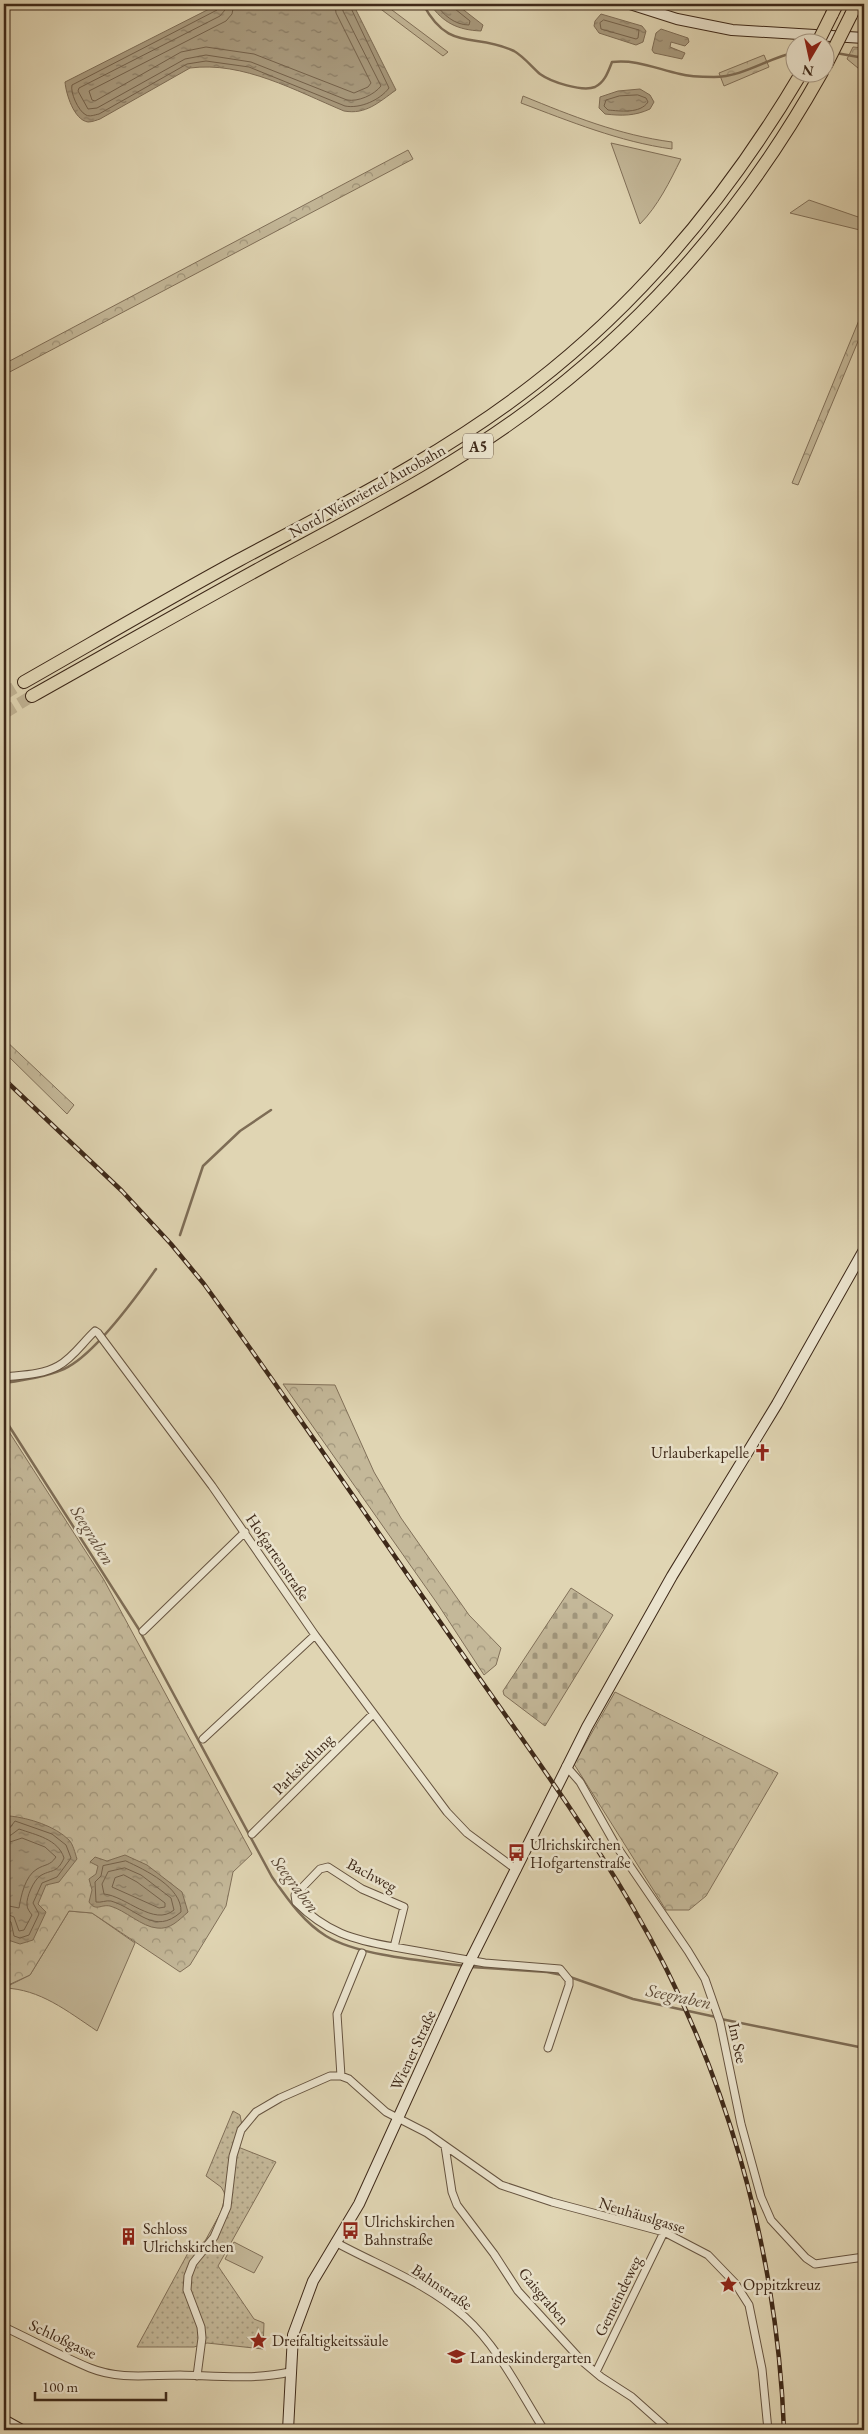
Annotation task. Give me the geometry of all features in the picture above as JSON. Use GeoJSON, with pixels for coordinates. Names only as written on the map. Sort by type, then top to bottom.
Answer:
{"type":"FeatureCollection","features":[{"type":"Feature","properties":{"kind":"highway"},"geometry":{"type":"LineString","coordinates":[[823,32],[834,9]]}},
{"type":"Feature","properties":{"kind":"highway"},"geometry":{"type":"LineString","coordinates":[[836,45],[853,10]]}},
{"type":"Feature","properties":{"kind":"highway","name":"Nord/Weinviertel Autobahn"},"geometry":{"type":"LineString","coordinates":[[24,682],[163,602],[414,466],[473,429],[535,383],[614,316],[690,234],[759,142],[796,82]]}},
{"type":"Feature","properties":{"kind":"highway","name":"Nord/Weinviertel Autobahn"},"geometry":{"type":"LineString","coordinates":[[32,696],[157,625],[425,479],[474,449],[547,396],[627,326],[703,245],[768,159],[816,82]]}},
{"type":"Feature","properties":{"kind":"street"},"geometry":{"type":"LineString","coordinates":[[630,4],[677,19],[732,30],[864,38]]}},
{"type":"Feature","properties":{"kind":"street","name":"Wiener Straße"},"geometry":{"type":"LineString","coordinates":[[288,2430],[291,2349],[296,2322],[313,2281],[358,2204],[468,1965],[518,1870],[566,1766],[682,1560],[812,1344],[864,1250]]}},
{"type":"Feature","properties":{"kind":"street","name":"Hofgartenstraße"},"geometry":{"type":"LineString","coordinates":[[4,1376],[38,1373],[58,1366],[71,1356],[95,1331],[104,1339],[244,1532],[315,1635],[447,1812],[467,1833],[518,1870]]}},
{"type":"Feature","properties":{"kind":"street"},"geometry":{"type":"LineString","coordinates":[[143,1631],[244,1532]]}},
{"type":"Feature","properties":{"kind":"street"},"geometry":{"type":"LineString","coordinates":[[203,1739],[315,1635]]}},
{"type":"Feature","properties":{"kind":"street","name":"Parksiedlung"},"geometry":{"type":"LineString","coordinates":[[252,1834],[373,1714]]}},
{"type":"Feature","properties":{"kind":"street","name":"Im See"},"geometry":{"type":"LineString","coordinates":[[566,1766],[580,1782],[615,1844],[696,1962],[720,2022],[741,2124],[761,2197],[771,2220],[806,2258],[815,2264],[864,2257]]}},
{"type":"Feature","properties":{"kind":"street","name":"Bachweg"},"geometry":{"type":"LineString","coordinates":[[394,1947],[404,1907],[362,1889],[328,1867],[320,1869],[295,1895],[296,1902],[325,1926],[344,1936],[468,1965],[560,1970],[564,1973],[569,1985],[548,2048]]}},
{"type":"Feature","properties":{"kind":"street"},"geometry":{"type":"LineString","coordinates":[[197,2376],[202,2338],[198,2318],[187,2290],[188,2276],[193,2263],[214,2237],[227,2207],[233,2156],[241,2130],[256,2112],[280,2098],[330,2076],[341,2076],[338,2014],[362,1953]]}},
{"type":"Feature","properties":{"kind":"street","name":"Neuhäuslgasse"},"geometry":{"type":"LineString","coordinates":[[341,2076],[349,2080],[386,2112],[427,2133],[489,2179],[515,2191],[664,2232],[708,2255],[735,2283],[747,2300],[756,2334],[768,2430]]}},
{"type":"Feature","properties":{"kind":"street","name":"Gaisgraben"},"geometry":{"type":"LineString","coordinates":[[445,2146],[452,2192],[458,2206],[494,2254],[518,2291],[555,2330],[567,2346],[596,2372],[632,2397],[668,2430]]}},
{"type":"Feature","properties":{"kind":"street","name":"Gemeindeweg"},"geometry":{"type":"LineString","coordinates":[[596,2372],[664,2232]]}},
{"type":"Feature","properties":{"kind":"street","name":"Bahnstraße"},"geometry":{"type":"LineString","coordinates":[[335,2242],[422,2286],[466,2318],[499,2357],[544,2430]]}},
{"type":"Feature","properties":{"kind":"street","name":"Schloßgasse"},"geometry":{"type":"LineString","coordinates":[[4,2327],[90,2368],[126,2378],[257,2376],[290,2372]]}},
{"type":"Feature","properties":{"kind":"street"},"geometry":{"type":"LineString","coordinates":[[4,2420],[22,2430]]}},
{"type":"Feature","properties":{"kind":"green space"},"geometry":{"type":"Polygon","coordinates":[[[374,4],[384,4],[448,52],[443,56],[374,4]]]}},
{"type":"Feature","properties":{"kind":"green space"},"geometry":{"type":"Polygon","coordinates":[[[853,47],[864,48],[864,73],[847,59],[853,47]]]}},
{"type":"Feature","properties":{"kind":"green space"},"geometry":{"type":"Polygon","coordinates":[[[764,55],[769,67],[724,86],[719,73],[764,55]]]}},
{"type":"Feature","properties":{"kind":"green space"},"geometry":{"type":"Polygon","coordinates":[[[523,96],[614,130],[672,142],[672,149],[633,141],[576,124],[521,103],[523,96]]]}},
{"type":"Feature","properties":{"kind":"green space"},"geometry":{"type":"Polygon","coordinates":[[[611,143],[681,159],[658,201],[640,224],[611,143]]]}},
{"type":"Feature","properties":{"kind":"green space"},"geometry":{"type":"Polygon","coordinates":[[[408,150],[413,159],[4,375],[4,364],[408,150]]]}},
{"type":"Feature","properties":{"kind":"green space"},"geometry":{"type":"Polygon","coordinates":[[[809,200],[864,219],[864,231],[790,213],[809,200]]]}},
{"type":"Feature","properties":{"kind":"green space"},"geometry":{"type":"Polygon","coordinates":[[[864,308],[864,327],[798,485],[792,483],[864,308]]]}},
{"type":"Feature","properties":{"kind":"green space"},"geometry":{"type":"Polygon","coordinates":[[[4,1039],[74,1105],[67,1114],[4,1052],[4,1039]]]}},
{"type":"Feature","properties":{"kind":"green space"},"geometry":{"type":"Polygon","coordinates":[[[283,1384],[335,1385],[374,1472],[401,1518],[469,1615],[501,1648],[496,1665],[484,1675],[439,1606],[283,1384]]]}},
{"type":"Feature","properties":{"kind":"green space"},"geometry":{"type":"Polygon","coordinates":[[[4,1424],[104,1580],[252,1854],[233,1872],[226,1906],[190,1965],[180,1972],[92,1913],[69,1911],[30,1975],[4,1987],[4,1424]]]}},
{"type":"Feature","properties":{"kind":"green space"},"geometry":{"type":"Polygon","coordinates":[[[571,1588],[613,1615],[545,1726],[504,1695],[503,1691],[571,1588]]]}},
{"type":"Feature","properties":{"kind":"green space"},"geometry":{"type":"Polygon","coordinates":[[[615,1692],[778,1773],[706,1896],[689,1910],[666,1910],[574,1764],[615,1692]]]}},
{"type":"Feature","properties":{"kind":"green space"},"geometry":{"type":"Polygon","coordinates":[[[69,1911],[92,1913],[135,1943],[97,2031],[53,2002],[30,1992],[4,1988],[30,1975],[69,1911]]]}},
{"type":"Feature","properties":{"kind":"green space"},"geometry":{"type":"Polygon","coordinates":[[[233,2111],[240,2115],[243,2131],[238,2147],[276,2162],[218,2266],[254,2319],[264,2323],[263,2349],[207,2343],[194,2347],[137,2347],[188,2253],[205,2241],[221,2212],[225,2197],[224,2192],[221,2187],[206,2176],[233,2111]]]}},
{"type":"Feature","properties":{"kind":"green space"},"geometry":{"type":"Polygon","coordinates":[[[234,2242],[263,2257],[254,2273],[225,2259],[234,2242]]]}},
{"type":"Feature","properties":{"kind":"water"},"geometry":{"type":"Polygon","coordinates":[[[219,4],[353,4],[396,90],[366,109],[352,112],[344,111],[269,79],[249,73],[210,67],[190,68],[100,119],[88,122],[79,117],[75,112],[67,93],[65,82],[219,4]]]}},
{"type":"Feature","properties":{"kind":"water"},"geometry":{"type":"Polygon","coordinates":[[[430,4],[456,4],[483,25],[481,31],[458,27],[446,21],[430,4]]]}},
{"type":"Feature","properties":{"kind":"water"},"geometry":{"type":"Polygon","coordinates":[[[601,14],[642,26],[646,31],[643,42],[636,45],[599,33],[594,26],[595,21],[601,14]]]}},
{"type":"Feature","properties":{"kind":"water"},"geometry":{"type":"Polygon","coordinates":[[[661,29],[688,38],[689,42],[685,46],[671,42],[670,47],[685,53],[682,59],[654,53],[652,50],[656,33],[661,29]]]}},
{"type":"Feature","properties":{"kind":"water"},"geometry":{"type":"Polygon","coordinates":[[[640,89],[650,95],[654,102],[650,109],[634,114],[617,115],[605,114],[599,108],[600,97],[618,91],[640,89]]]}},
{"type":"Feature","properties":{"kind":"water"},"geometry":{"type":"Polygon","coordinates":[[[10,1816],[33,1821],[57,1831],[70,1842],[77,1859],[59,1882],[46,1885],[38,1904],[46,1912],[33,1940],[20,1944],[8,1940],[7,1925],[4,1921],[4,1830],[10,1816]]]}},
{"type":"Feature","properties":{"kind":"water"},"geometry":{"type":"Polygon","coordinates":[[[125,1855],[147,1865],[182,1892],[188,1912],[170,1926],[157,1928],[145,1925],[110,1906],[94,1907],[89,1902],[92,1890],[89,1879],[96,1874],[98,1866],[90,1862],[95,1857],[107,1861],[125,1855]]]}},
{"type":"Feature","properties":{"kind":"waterway"},"geometry":{"type":"LineString","coordinates":[[423,4],[433,19],[443,29],[453,35],[514,51],[545,77],[559,83],[582,88],[595,87],[601,82],[612,62],[630,62],[688,76],[714,77],[745,71],[786,55]]}},
{"type":"Feature","properties":{"kind":"waterway"},"geometry":{"type":"LineString","coordinates":[[836,53],[864,58]]}},
{"type":"Feature","properties":{"kind":"waterway"},"geometry":{"type":"LineString","coordinates":[[180,1235],[203,1166],[240,1131],[271,1110]]}},
{"type":"Feature","properties":{"kind":"waterway"},"geometry":{"type":"LineString","coordinates":[[4,1383],[49,1374],[64,1369],[76,1362],[114,1324],[156,1269]]}},
{"type":"Feature","properties":{"kind":"waterway","name":"Seegraben"},"geometry":{"type":"LineString","coordinates":[[4,1418],[138,1628],[272,1877],[296,1909],[310,1924],[326,1936],[340,1943],[393,1957],[465,1966]]}},
{"type":"Feature","properties":{"kind":"waterway","name":"Seegraben"},"geometry":{"type":"LineString","coordinates":[[471,1967],[547,1972],[562,1975]]}},
{"type":"Feature","properties":{"kind":"waterway","name":"Seegraben"},"geometry":{"type":"LineString","coordinates":[[570,1977],[633,1999],[716,2017]]}},
{"type":"Feature","properties":{"kind":"waterway","name":"Seegraben"},"geometry":{"type":"LineString","coordinates":[[721,2019],[864,2048]]}},
{"type":"Feature","properties":{"kind":"tunnel"},"geometry":{"type":"LineString","coordinates":[[4,694],[24,682]]}},
{"type":"Feature","properties":{"kind":"tunnel"},"geometry":{"type":"LineString","coordinates":[[4,713],[32,696]]}},
{"type":"Feature","properties":{"kind":"railway"},"geometry":{"type":"LineString","coordinates":[[4,1079],[122,1191],[171,1244],[204,1284],[545,1771],[590,1838],[632,1906],[665,1966],[694,2029],[719,2093],[740,2159],[757,2225],[770,2293],[779,2361],[784,2430]]}},
{"type":"Feature","properties":{"kind":"place","name":"Urlauberkapelle"},"geometry":{"type":"Point","coordinates":[763,1452]}},
{"type":"Feature","properties":{"kind":"place","name":"Ulrichskirchen Hofgartenstraße"},"geometry":{"type":"Point","coordinates":[516,1853]}},
{"type":"Feature","properties":{"kind":"place","name":"Ulrichskirchen Bahnstraße"},"geometry":{"type":"Point","coordinates":[350,2230]}},
{"type":"Feature","properties":{"kind":"place","name":"Schloss Ulrichskirchen"},"geometry":{"type":"Point","coordinates":[129,2237]}},
{"type":"Feature","properties":{"kind":"place","name":"Oppitzkreuz"},"geometry":{"type":"Point","coordinates":[729,2284]}},
{"type":"Feature","properties":{"kind":"place","name":"Dreifaltigkeitssäule"},"geometry":{"type":"Point","coordinates":[258,2340]}},
{"type":"Feature","properties":{"kind":"place","name":"Landeskindergarten"},"geometry":{"type":"Point","coordinates":[456,2357]}}]}
